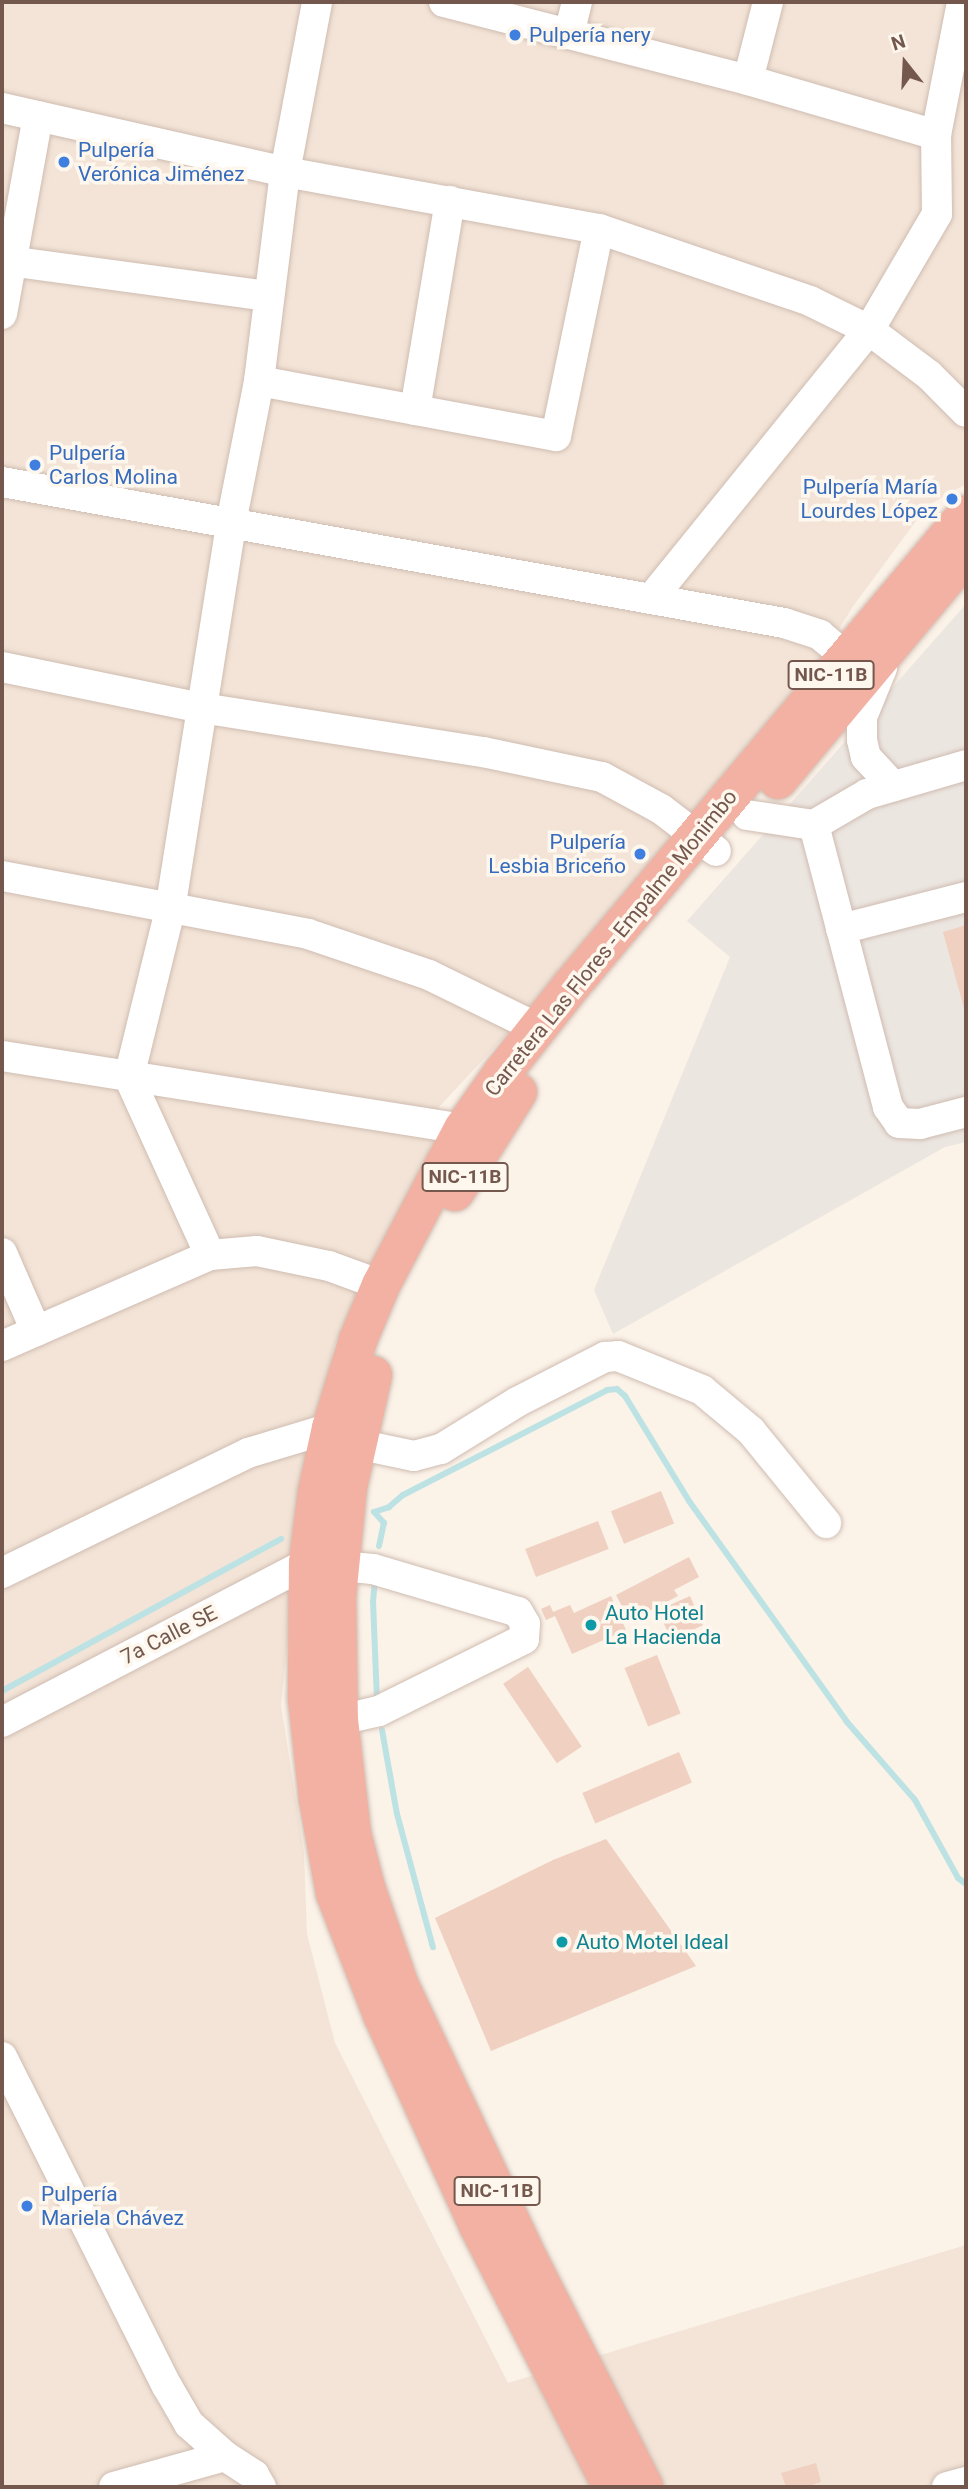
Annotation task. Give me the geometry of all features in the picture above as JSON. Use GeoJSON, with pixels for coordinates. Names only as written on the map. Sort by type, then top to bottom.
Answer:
{"type":"FeatureCollection","features":[{"type":"Feature","properties":{"kind":"highway","name":"Carretera Las Flores - Empalme Monimbo"},"geometry":{"type":"LineString","coordinates":[[644,2487],[530,2262],[399,1984],[366,1888],[352,1834],[317,1492],[435,1228],[531,1072],[707,844],[846,657],[966,515]]}},
{"type":"Feature","properties":{"kind":"highway","name":"Carretera Las Flores - Empalme Monimbo"},"geometry":{"type":"LineString","coordinates":[[344,1436],[358,1340],[381,1285],[463,1129],[537,1028],[707,844],[747,815],[891,648],[966,555]]}},
{"type":"Feature","properties":{"kind":"highway","name":"Carretera Las Flores - Empalme Monimbo"},"geometry":{"type":"LineString","coordinates":[[323,1564],[307,1698],[318,1799],[335,1894],[383,2017],[478,2225],[612,2487]]}},
{"type":"Feature","properties":{"kind":"street"},"geometry":{"type":"LineString","coordinates":[[210,1255],[129,1077],[170,910],[231,523],[259,381],[267,296],[285,172],[317,2]]}},
{"type":"Feature","properties":{"kind":"street"},"geometry":{"type":"LineString","coordinates":[[444,2],[748,80],[936,135]]}},
{"type":"Feature","properties":{"kind":"street"},"geometry":{"type":"LineString","coordinates":[[569,34],[577,2]]}},
{"type":"Feature","properties":{"kind":"street"},"geometry":{"type":"LineString","coordinates":[[748,80],[768,2]]}},
{"type":"Feature","properties":{"kind":"street"},"geometry":{"type":"LineString","coordinates":[[651,599],[869,330],[937,214],[936,135],[962,2]]}},
{"type":"Feature","properties":{"kind":"street"},"geometry":{"type":"LineString","coordinates":[[2,108],[285,172],[599,229],[810,301],[869,330],[929,376],[966,412]]}},
{"type":"Feature","properties":{"kind":"street"},"geometry":{"type":"LineString","coordinates":[[2,314],[7,261],[38,116]]}},
{"type":"Feature","properties":{"kind":"street"},"geometry":{"type":"LineString","coordinates":[[415,410],[450,201]]}},
{"type":"Feature","properties":{"kind":"street"},"geometry":{"type":"LineString","coordinates":[[259,381],[556,436],[599,229]]}},
{"type":"Feature","properties":{"kind":"street"},"geometry":{"type":"LineString","coordinates":[[7,261],[267,296]]}},
{"type":"Feature","properties":{"kind":"street"},"geometry":{"type":"LineString","coordinates":[[2,482],[784,623],[820,635],[846,657]]}},
{"type":"Feature","properties":{"kind":"street"},"geometry":{"type":"LineString","coordinates":[[891,648],[872,688],[862,717],[862,729],[866,757],[893,786]]}},
{"type":"Feature","properties":{"kind":"street"},"geometry":{"type":"LineString","coordinates":[[2,667],[201,708],[483,752],[602,778],[661,810],[707,844]]}},
{"type":"Feature","properties":{"kind":"street"},"geometry":{"type":"LineString","coordinates":[[747,815],[814,825],[867,794],[966,765]]}},
{"type":"Feature","properties":{"kind":"street"},"geometry":{"type":"LineString","coordinates":[[814,825],[888,1107],[899,1123],[920,1124],[966,1112]]}},
{"type":"Feature","properties":{"kind":"street"},"geometry":{"type":"LineString","coordinates":[[2,876],[170,910],[308,934],[429,975],[537,1028]]}},
{"type":"Feature","properties":{"kind":"street"},"geometry":{"type":"LineString","coordinates":[[841,929],[966,897]]}},
{"type":"Feature","properties":{"kind":"street"},"geometry":{"type":"LineString","coordinates":[[2,1056],[463,1129]]}},
{"type":"Feature","properties":{"kind":"street"},"geometry":{"type":"LineString","coordinates":[[2,1346],[210,1255],[257,1251],[329,1266],[381,1285]]}},
{"type":"Feature","properties":{"kind":"street"},"geometry":{"type":"LineString","coordinates":[[2,1252],[36,1331]]}},
{"type":"Feature","properties":{"kind":"street"},"geometry":{"type":"LineString","coordinates":[[2,1573],[248,1453],[344,1436],[414,1456],[442,1449],[517,1402],[605,1357],[618,1356],[702,1390],[751,1431],[826,1522]]}},
{"type":"Feature","properties":{"kind":"street"},"geometry":{"type":"LineString","coordinates":[[323,1564],[399,1575],[518,1612],[526,1632],[524,1639],[379,1711],[339,1720]]}},
{"type":"Feature","properties":{"kind":"street","name":"7a Calle SE"},"geometry":{"type":"LineString","coordinates":[[2,1722],[323,1564]]}},
{"type":"Feature","properties":{"kind":"street"},"geometry":{"type":"LineString","coordinates":[[2,2057],[167,2386],[189,2424],[225,2455],[254,2475],[261,2487]]}},
{"type":"Feature","properties":{"kind":"street"},"geometry":{"type":"LineString","coordinates":[[114,2487],[225,2455]]}},
{"type":"Feature","properties":{"kind":"street"},"geometry":{"type":"LineString","coordinates":[[947,2487],[966,2482]]}},
{"type":"Feature","properties":{"kind":"shaded area"},"geometry":{"type":"Polygon","coordinates":[[[2,2],[966,2],[966,484],[927,506],[854,605],[746,777],[439,1107],[415,1216],[334,1346],[302,1498],[281,1705],[304,1853],[307,1934],[335,2043],[508,2383],[966,2245],[966,2487],[2,2487],[2,2]]]}},
{"type":"Feature","properties":{"kind":"shaded area"},"geometry":{"type":"Polygon","coordinates":[[[966,604],[966,1142],[945,1147],[613,1334],[594,1290],[730,957],[687,921],[966,604]]]}},
{"type":"Feature","properties":{"kind":"building"},"geometry":{"type":"Polygon","coordinates":[[[966,925],[966,1012],[965,1012],[943,932],[966,925]]]}},
{"type":"Feature","properties":{"kind":"building"},"geometry":{"type":"Polygon","coordinates":[[[661,1491],[674,1523],[624,1544],[611,1511],[661,1491]]]}},
{"type":"Feature","properties":{"kind":"building"},"geometry":{"type":"Polygon","coordinates":[[[598,1521],[609,1549],[536,1577],[525,1549],[598,1521]]]}},
{"type":"Feature","properties":{"kind":"building"},"geometry":{"type":"Polygon","coordinates":[[[689,1557],[699,1577],[674,1590],[678,1596],[630,1621],[616,1595],[689,1557]]]}},
{"type":"Feature","properties":{"kind":"building","name":"Auto Hotel La Hacienda"},"geometry":{"type":"Polygon","coordinates":[[[611,1596],[626,1630],[572,1654],[555,1616],[546,1620],[541,1609],[550,1605],[553,1612],[570,1605],[574,1613],[611,1596]]]}},
{"type":"Feature","properties":{"kind":"building"},"geometry":{"type":"Polygon","coordinates":[[[690,1596],[703,1625],[671,1639],[658,1610],[690,1596]]]}},
{"type":"Feature","properties":{"kind":"building"},"geometry":{"type":"Polygon","coordinates":[[[657,1655],[681,1713],[648,1727],[625,1668],[657,1655]]]}},
{"type":"Feature","properties":{"kind":"building"},"geometry":{"type":"Polygon","coordinates":[[[528,1667],[582,1747],[557,1763],[503,1684],[528,1667]]]}},
{"type":"Feature","properties":{"kind":"building"},"geometry":{"type":"Polygon","coordinates":[[[679,1752],[692,1782],[595,1823],[582,1793],[679,1752]]]}},
{"type":"Feature","properties":{"kind":"building","name":"Auto Motel Ideal"},"geometry":{"type":"Polygon","coordinates":[[[606,1839],[696,1966],[491,2051],[435,1918],[553,1860],[606,1839]]]}},
{"type":"Feature","properties":{"kind":"building"},"geometry":{"type":"Polygon","coordinates":[[[816,2463],[821,2482],[805,2487],[786,2487],[781,2473],[816,2463]]]}},
{"type":"Feature","properties":{"kind":"waterway"},"geometry":{"type":"LineString","coordinates":[[379,1546],[384,1523],[374,1512],[389,1507],[403,1495],[607,1390],[617,1389],[625,1396],[689,1501],[847,1722],[915,1800],[958,1878],[966,1884]]}},
{"type":"Feature","properties":{"kind":"waterway"},"geometry":{"type":"LineString","coordinates":[[2,1691],[281,1539]]}},
{"type":"Feature","properties":{"kind":"waterway"},"geometry":{"type":"LineString","coordinates":[[375,1579],[373,1601],[377,1700]]}},
{"type":"Feature","properties":{"kind":"waterway"},"geometry":{"type":"LineString","coordinates":[[382,1730],[397,1814],[433,1947]]}},
{"type":"Feature","properties":{"kind":"place","name":"Pulpería nery"},"geometry":{"type":"Point","coordinates":[515,35]}},
{"type":"Feature","properties":{"kind":"place","name":"Pulpería Verónica Jiménez"},"geometry":{"type":"Point","coordinates":[64,162]}},
{"type":"Feature","properties":{"kind":"place","name":"Pulpería Carlos Molina"},"geometry":{"type":"Point","coordinates":[35,465]}},
{"type":"Feature","properties":{"kind":"place","name":"Pulpería María Lourdes López"},"geometry":{"type":"Point","coordinates":[952,499]}},
{"type":"Feature","properties":{"kind":"place","name":"Pulpería Lesbia Briceño"},"geometry":{"type":"Point","coordinates":[640,854]}},
{"type":"Feature","properties":{"kind":"place","name":"Auto Hotel La Hacienda"},"geometry":{"type":"Point","coordinates":[591,1625]}},
{"type":"Feature","properties":{"kind":"place","name":"Auto Motel Ideal"},"geometry":{"type":"Point","coordinates":[562,1942]}},
{"type":"Feature","properties":{"kind":"place","name":"Pulpería Mariela Chávez"},"geometry":{"type":"Point","coordinates":[27,2206]}}]}
